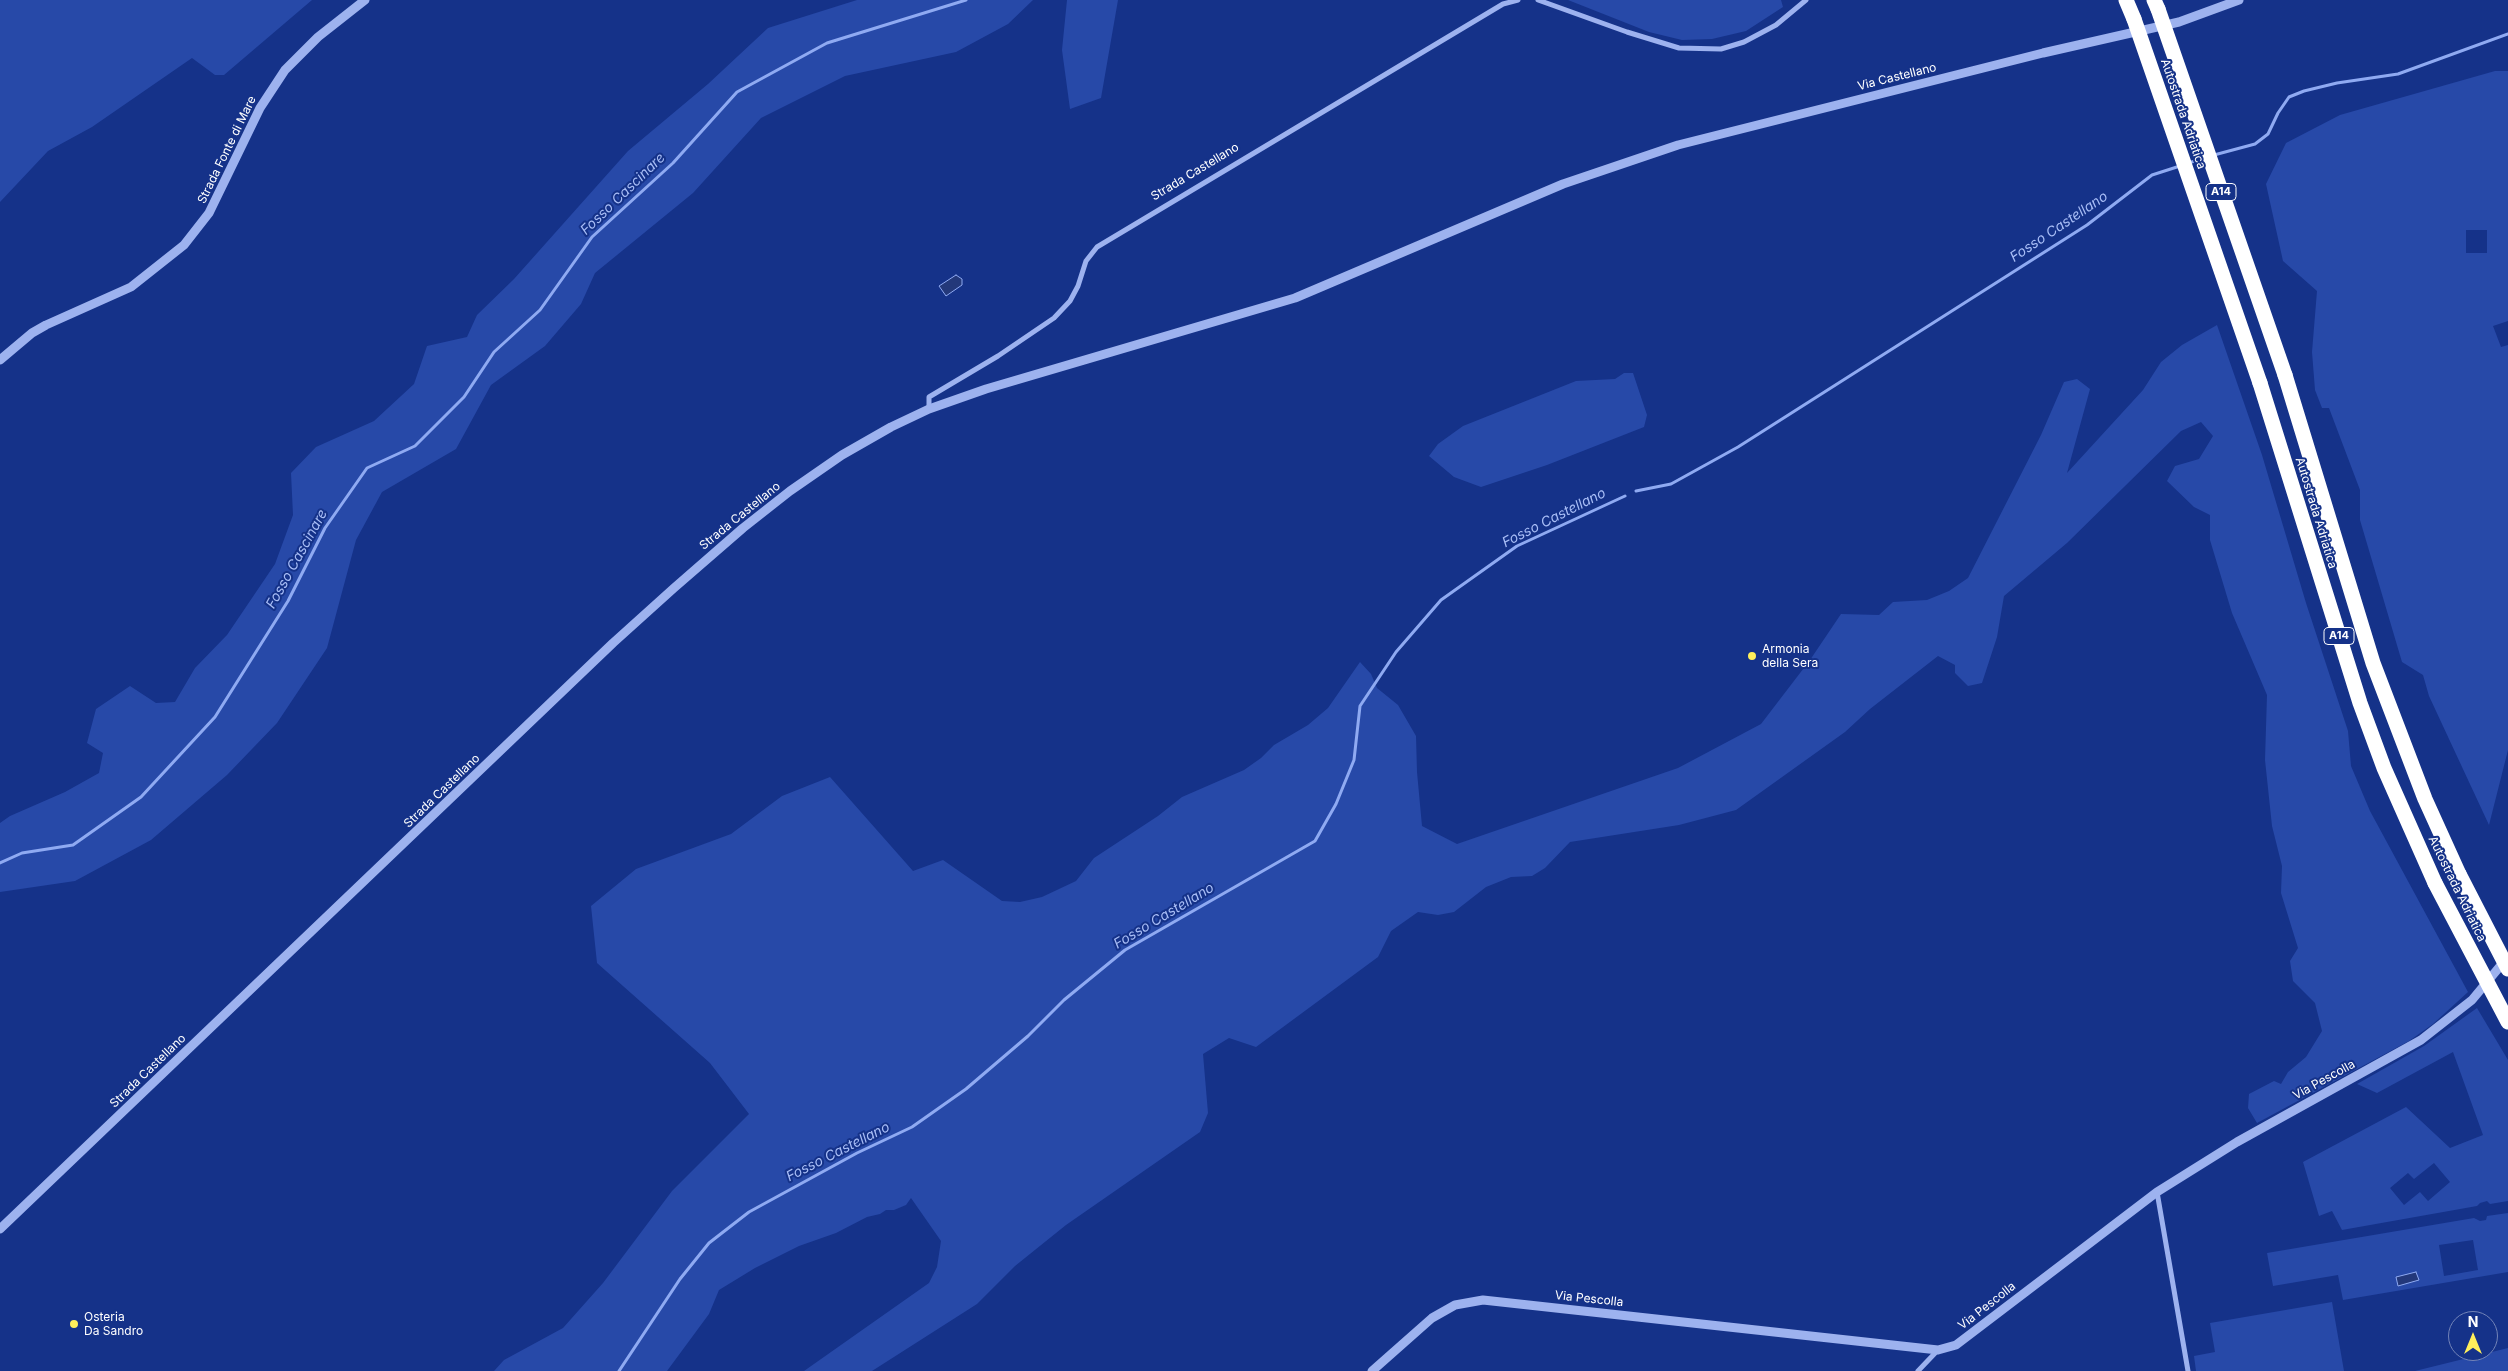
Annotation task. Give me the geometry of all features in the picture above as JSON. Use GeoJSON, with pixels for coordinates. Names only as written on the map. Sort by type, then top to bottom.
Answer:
{"type":"FeatureCollection","features":[{"type":"Feature","properties":{"kind":"highway","name":"Autostrada Adriatica"},"geometry":{"type":"LineString","coordinates":[[2126,0],[2260,383],[2360,703],[2384,768],[2435,883],[2508,1022]]}},
{"type":"Feature","properties":{"kind":"highway","name":"Autostrada Adriatica"},"geometry":{"type":"LineString","coordinates":[[2154,0],[2285,375],[2372,663],[2422,791],[2458,874],[2508,969]]}},
{"type":"Feature","properties":{"kind":"street","name":"Strada Fonte di Mare"},"geometry":{"type":"LineString","coordinates":[[0,360],[39,329],[131,288],[184,245],[209,213],[260,108],[285,70],[318,37],[365,0]]}},
{"type":"Feature","properties":{"kind":"street","name":"Strada Castellano"},"geometry":{"type":"LineString","coordinates":[[929,409],[929,396],[998,356],[1054,318],[1070,301],[1078,286],[1086,261],[1097,247],[1503,4],[1518,0]]}},
{"type":"Feature","properties":{"kind":"street"},"geometry":{"type":"LineString","coordinates":[[1538,0],[1627,32],[1680,48],[1721,49],[1744,42],[1776,25],[1806,0]]}},
{"type":"Feature","properties":{"kind":"street","name":"Via Castellano"},"geometry":{"type":"LineString","coordinates":[[1563,184],[1678,145],[2088,42],[2179,22],[2239,0]]}},
{"type":"Feature","properties":{"kind":"street","name":"Strada Castellano"},"geometry":{"type":"LineString","coordinates":[[0,1229],[613,643],[744,528],[790,491],[842,455],[891,427],[929,409],[1060,367],[1295,298],[1563,184]]}},
{"type":"Feature","properties":{"kind":"street","name":"Via Pescolla"},"geometry":{"type":"LineString","coordinates":[[1372,1371],[1432,1318],[1455,1305],[1483,1300],[1938,1350],[1964,1340],[2157,1192],[2237,1142],[2421,1040],[2472,1000],[2508,956]]}},
{"type":"Feature","properties":{"kind":"street"},"geometry":{"type":"LineString","coordinates":[[2157,1192],[2188,1371]]}},
{"type":"Feature","properties":{"kind":"street"},"geometry":{"type":"LineString","coordinates":[[1918,1371],[1938,1350]]}},
{"type":"Feature","properties":{"kind":"shaded area"},"geometry":{"type":"Polygon","coordinates":[[[0,0],[312,0],[224,75],[215,75],[192,58],[92,127],[48,151],[0,202],[0,0]]]}},
{"type":"Feature","properties":{"kind":"shaded area"},"geometry":{"type":"Polygon","coordinates":[[[857,0],[1033,0],[1008,24],[956,52],[845,76],[761,118],[693,193],[595,273],[581,304],[545,346],[491,385],[456,449],[382,492],[356,540],[327,648],[277,723],[227,775],[151,840],[75,881],[0,892],[0,823],[10,816],[65,792],[99,773],[103,753],[87,743],[96,709],[130,686],[156,703],[175,702],[195,668],[227,635],[275,564],[293,515],[291,473],[316,447],[374,421],[414,384],[427,346],[467,337],[477,315],[514,279],[628,151],[708,84],[768,28],[857,0]]]}},
{"type":"Feature","properties":{"kind":"shaded area"},"geometry":{"type":"Polygon","coordinates":[[[1067,0],[1118,0],[1101,98],[1070,109],[1062,50],[1067,0]]]}},
{"type":"Feature","properties":{"kind":"shaded area"},"geometry":{"type":"Polygon","coordinates":[[[1568,0],[1781,0],[1783,7],[1746,31],[1712,39],[1682,40],[1649,32],[1568,0]]]}},
{"type":"Feature","properties":{"kind":"shaded area"},"geometry":{"type":"Polygon","coordinates":[[[2495,71],[2508,71],[2508,321],[2493,326],[2501,347],[2508,345],[2508,750],[2489,825],[2429,696],[2423,675],[2402,662],[2360,520],[2360,490],[2329,408],[2322,408],[2315,390],[2312,352],[2317,291],[2283,261],[2266,184],[2286,143],[2340,115],[2495,71]],[[2466,230],[2466,253],[2487,253],[2487,230],[2466,230]]]}},
{"type":"Feature","properties":{"kind":"shaded area"},"geometry":{"type":"Polygon","coordinates":[[[956,275],[962,279],[962,285],[946,296],[939,286],[956,275]]]}},
{"type":"Feature","properties":{"kind":"shaded area"},"geometry":{"type":"Polygon","coordinates":[[[2217,325],[2262,455],[2306,603],[2348,731],[2351,766],[2370,811],[2468,992],[2433,1024],[2409,1041],[2257,1123],[2248,1108],[2249,1094],[2274,1081],[2281,1084],[2288,1072],[2306,1057],[2322,1031],[2315,1003],[2293,981],[2290,961],[2298,948],[2281,893],[2282,866],[2272,826],[2265,760],[2267,695],[2232,613],[2210,540],[2210,515],[2194,507],[2167,481],[2175,466],[2199,459],[2213,436],[2201,422],[2181,431],[2067,543],[2004,596],[1997,637],[1982,683],[1968,686],[1955,673],[1955,665],[1938,656],[1870,709],[1845,732],[1736,810],[1679,825],[1570,842],[1545,868],[1532,876],[1511,877],[1486,887],[1454,912],[1438,915],[1418,912],[1391,931],[1378,957],[1256,1047],[1229,1038],[1203,1054],[1208,1113],[1200,1132],[1066,1225],[1015,1266],[977,1304],[872,1371],[804,1371],[929,1283],[937,1267],[941,1241],[911,1198],[906,1205],[867,1217],[836,1233],[799,1246],[755,1268],[719,1290],[709,1314],[667,1371],[494,1371],[504,1360],[563,1328],[603,1283],[672,1191],[749,1114],[710,1063],[597,963],[591,906],[636,869],[731,834],[782,796],[830,777],[913,871],[943,860],[1002,901],[1020,902],[1042,897],[1076,881],[1094,858],[1158,816],[1182,797],[1244,770],[1261,758],[1274,745],[1308,725],[1328,708],[1360,662],[1371,674],[1377,688],[1398,705],[1416,736],[1422,826],[1457,844],[1678,768],[1761,724],[1810,660],[1841,614],[1879,615],[1893,602],[1927,600],[1949,591],[1968,578],[2041,435],[2064,382],[2077,379],[2090,389],[2067,473],[2143,390],[2161,362],[2182,345],[2217,325]]]}},
{"type":"Feature","properties":{"kind":"shaded area"},"geometry":{"type":"Polygon","coordinates":[[[1624,373],[1633,373],[1647,415],[1644,427],[1547,465],[1481,487],[1454,477],[1429,456],[1438,444],[1463,426],[1576,381],[1615,379],[1624,373]]]}},
{"type":"Feature","properties":{"kind":"shaded area"},"geometry":{"type":"Polygon","coordinates":[[[2477,1008],[2508,1060],[2508,1201],[2490,1204],[2487,1201],[2477,1206],[2342,1230],[2332,1211],[2319,1216],[2303,1162],[2406,1107],[2450,1148],[2483,1135],[2453,1052],[2377,1093],[2357,1084],[2424,1046],[2477,1008]],[[2434,1163],[2414,1179],[2408,1173],[2390,1188],[2404,1205],[2420,1192],[2428,1201],[2450,1182],[2434,1163]]]}},
{"type":"Feature","properties":{"kind":"shaded area"},"geometry":{"type":"Polygon","coordinates":[[[2508,1213],[2508,1272],[2343,1300],[2338,1275],[2273,1286],[2267,1253],[2474,1218],[2480,1221],[2486,1220],[2487,1216],[2508,1213]],[[2473,1240],[2439,1245],[2444,1276],[2478,1270],[2473,1240]]]}},
{"type":"Feature","properties":{"kind":"shaded area"},"geometry":{"type":"Polygon","coordinates":[[[2416,1272],[2419,1280],[2398,1286],[2396,1277],[2416,1272]]]}},
{"type":"Feature","properties":{"kind":"shaded area"},"geometry":{"type":"Polygon","coordinates":[[[2332,1302],[2344,1371],[2196,1371],[2194,1356],[2215,1352],[2210,1323],[2332,1302]]]}},
{"type":"Feature","properties":{"kind":"shaded area"},"geometry":{"type":"Polygon","coordinates":[[[2508,1348],[2508,1371],[2415,1371],[2455,1361],[2498,1361],[2498,1350],[2508,1348]]]}},
{"type":"Feature","properties":{"kind":"waterway","name":"Fosso Cascinare"},"geometry":{"type":"LineString","coordinates":[[0,863],[22,853],[73,845],[141,797],[215,717],[288,601],[325,528],[367,468],[415,446],[464,397],[494,352],[540,310],[592,237],[673,163],[737,92],[827,43],[966,0]]}},
{"type":"Feature","properties":{"kind":"waterway","name":"Fosso Castellano"},"geometry":{"type":"LineString","coordinates":[[2214,155],[2255,144],[2268,134],[2278,113],[2289,97],[2304,91],[2337,83],[2398,74],[2508,34]]}},
{"type":"Feature","properties":{"kind":"waterway","name":"Fosso Castellano"},"geometry":{"type":"LineString","coordinates":[[2188,163],[2206,158]]}},
{"type":"Feature","properties":{"kind":"waterway","name":"Fosso Castellano"},"geometry":{"type":"LineString","coordinates":[[1636,491],[1671,484],[1738,447],[2087,225],[2152,175],[2180,166]]}},
{"type":"Feature","properties":{"kind":"waterway","name":"Fosso Castellano"},"geometry":{"type":"LineString","coordinates":[[619,1371],[680,1279],[709,1243],[749,1212],[857,1153],[912,1127],[966,1089],[1028,1036],[1064,1000],[1125,950],[1315,841],[1336,804],[1354,760],[1360,706],[1396,652],[1441,600],[1517,546],[1625,496]]}},
{"type":"Feature","properties":{"kind":"place","name":"Armonia della Sera"},"geometry":{"type":"Point","coordinates":[1752,656]}},
{"type":"Feature","properties":{"kind":"place","name":"Osteria Da Sandro"},"geometry":{"type":"Point","coordinates":[74,1324]}}]}
